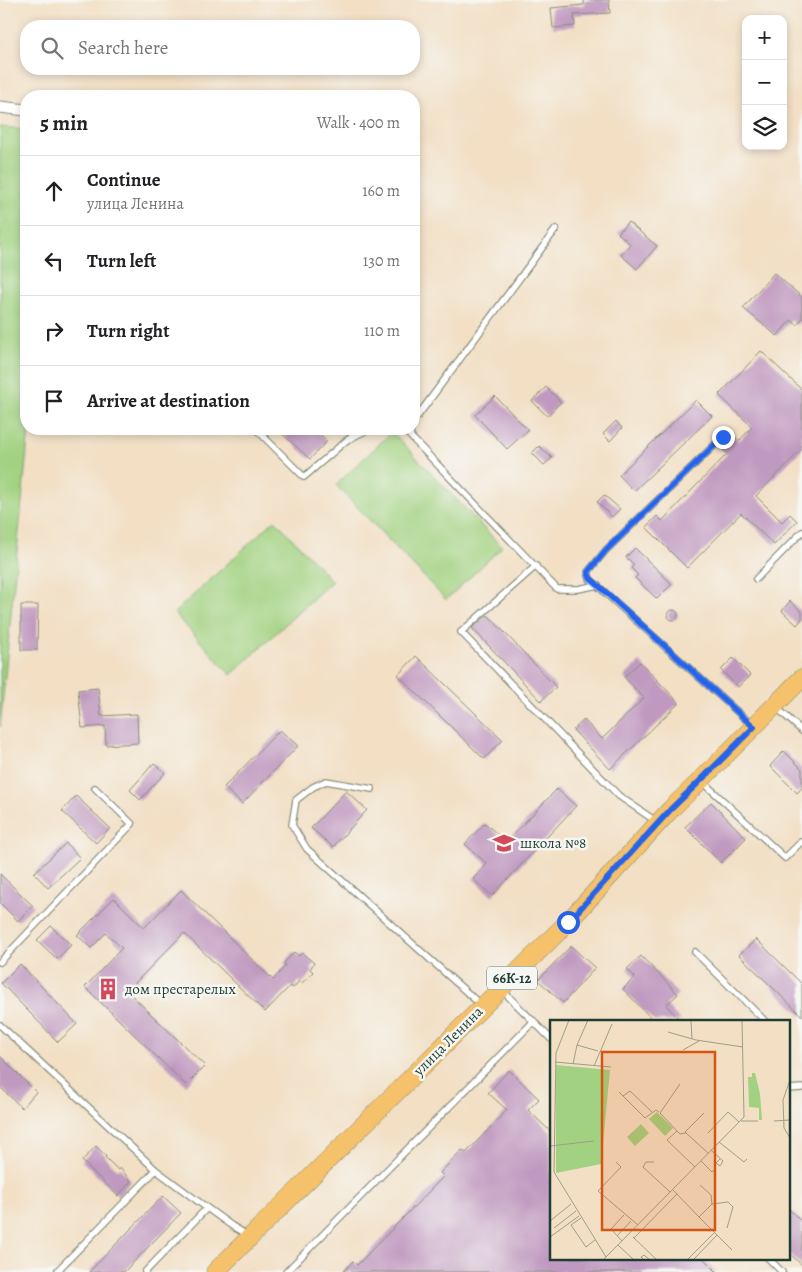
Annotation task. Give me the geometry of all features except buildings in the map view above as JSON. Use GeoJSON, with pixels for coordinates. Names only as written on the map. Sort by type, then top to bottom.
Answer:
{"type":"FeatureCollection","features":[{"type":"Feature","properties":{"kind":"main road","name":"улица Ленина"},"geometry":{"type":"LineString","coordinates":[[216,1272],[568,922],[671,809],[802,678]]}},
{"type":"Feature","properties":{"kind":"street"},"geometry":{"type":"LineString","coordinates":[[0,107],[20,109]]}},
{"type":"Feature","properties":{"kind":"lane"},"geometry":{"type":"LineString","coordinates":[[420,413],[556,229]]}},
{"type":"Feature","properties":{"kind":"lane"},"geometry":{"type":"LineString","coordinates":[[262,435],[304,477],[354,436]]}},
{"type":"Feature","properties":{"kind":"lane"},"geometry":{"type":"LineString","coordinates":[[410,436],[557,589],[578,589],[598,585]]}},
{"type":"Feature","properties":{"kind":"lane"},"geometry":{"type":"LineString","coordinates":[[723,437],[606,550],[588,572],[590,578],[754,727]]}},
{"type":"Feature","properties":{"kind":"lane"},"geometry":{"type":"LineString","coordinates":[[756,579],[802,532]]}},
{"type":"Feature","properties":{"kind":"lane"},"geometry":{"type":"LineString","coordinates":[[536,566],[461,632],[619,796],[658,823]]}},
{"type":"Feature","properties":{"kind":"lane"},"geometry":{"type":"LineString","coordinates":[[774,705],[802,731]]}},
{"type":"Feature","properties":{"kind":"lane"},"geometry":{"type":"LineString","coordinates":[[701,780],[785,858],[801,842]]}},
{"type":"Feature","properties":{"kind":"lane"},"geometry":{"type":"LineString","coordinates":[[372,789],[326,781],[313,787],[296,800],[292,825],[307,849],[482,1007]]}},
{"type":"Feature","properties":{"kind":"lane"},"geometry":{"type":"LineString","coordinates":[[0,962],[132,824],[96,788]]}},
{"type":"Feature","properties":{"kind":"lane"},"geometry":{"type":"LineString","coordinates":[[695,952],[765,1020]]}},
{"type":"Feature","properties":{"kind":"lane"},"geometry":{"type":"LineString","coordinates":[[501,988],[550,1038]]}},
{"type":"Feature","properties":{"kind":"lane"},"geometry":{"type":"LineString","coordinates":[[286,1272],[534,1021]]}},
{"type":"Feature","properties":{"kind":"lane"},"geometry":{"type":"LineString","coordinates":[[0,1025],[156,1170],[232,1226],[251,1237]]}},
{"type":"Feature","properties":{"kind":"lane"},"geometry":{"type":"LineString","coordinates":[[61,1272],[58,1270],[156,1170]]}},
{"type":"Feature","properties":{"kind":"lane"},"geometry":{"type":"LineString","coordinates":[[145,1272],[207,1208]]}},
{"type":"Feature","properties":{"kind":"lane"},"geometry":{"type":"LineString","coordinates":[[770,1260],[782,1272]]}},
{"type":"Feature","properties":{"kind":"green space"},"geometry":{"type":"Polygon","coordinates":[[[0,127],[20,129],[20,435],[28,435],[0,727],[0,127]]]}},
{"type":"Feature","properties":{"kind":"green space"},"geometry":{"type":"Polygon","coordinates":[[[389,435],[395,435],[502,547],[446,600],[336,485],[389,435]]]}},
{"type":"Feature","properties":{"kind":"green space"},"geometry":{"type":"Polygon","coordinates":[[[275,520],[332,581],[231,675],[174,613],[275,520]]]}},
{"type":"Feature","properties":{"kind":"place","name":"школа №8"},"geometry":{"type":"Point","coordinates":[504,843]}},
{"type":"Feature","properties":{"kind":"place","name":"дом престарелых"},"geometry":{"type":"Point","coordinates":[108,989]}},
{"type":"Feature","properties":{"kind":"route"},"geometry":{"type":"LineString","coordinates":[[568,922],[671,809],[754,727],[590,578],[588,572],[606,550],[723,437]]}}]}
